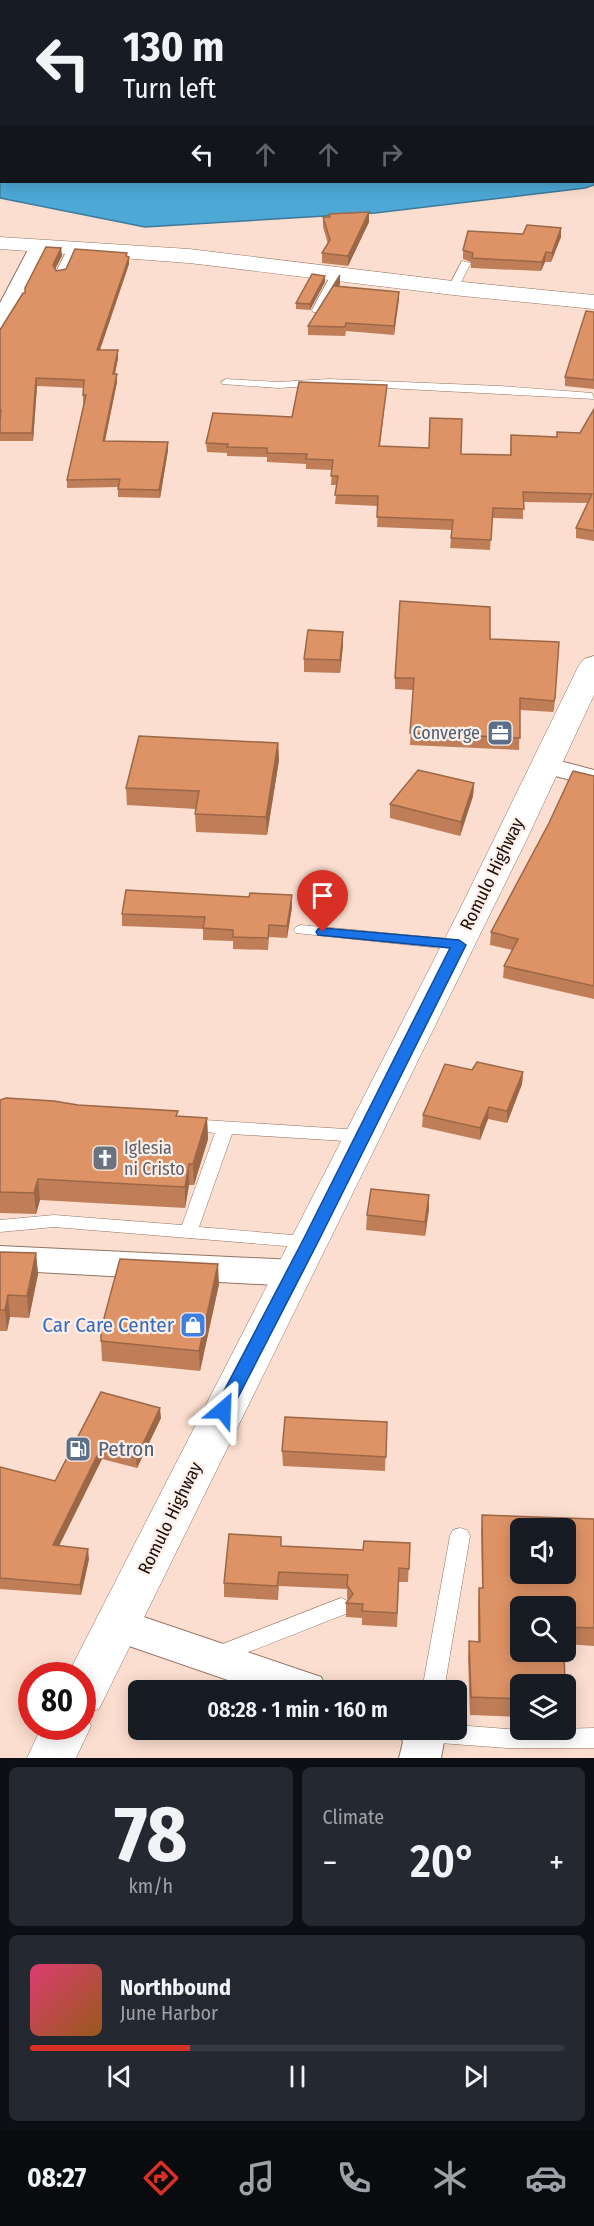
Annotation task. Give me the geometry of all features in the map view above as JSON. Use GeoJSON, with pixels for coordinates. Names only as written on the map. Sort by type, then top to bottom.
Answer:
{"type":"FeatureCollection","features":[{"type":"Feature","properties":{"kind":"main road"},"geometry":{"type":"LineString","coordinates":[[0,243],[189,256],[453,288],[594,302]]}},
{"type":"Feature","properties":{"kind":"main road","name":"Romulo Highway"},"geometry":{"type":"LineString","coordinates":[[96,1666],[233,1389],[302,1258],[361,1136],[459,945],[594,665]]}},
{"type":"Feature","properties":{"kind":"main road"},"geometry":{"type":"LineString","coordinates":[[51,1758],[60,1740]]}},
{"type":"Feature","properties":{"kind":"street"},"geometry":{"type":"LineString","coordinates":[[0,322],[39,246]]}},
{"type":"Feature","properties":{"kind":"street"},"geometry":{"type":"LineString","coordinates":[[545,765],[594,778]]}},
{"type":"Feature","properties":{"kind":"street"},"geometry":{"type":"LineString","coordinates":[[0,1258],[302,1258]]}},
{"type":"Feature","properties":{"kind":"street"},"geometry":{"type":"LineString","coordinates":[[117,1625],[278,1680]]}},
{"type":"Feature","properties":{"kind":"lane"},"geometry":{"type":"LineString","coordinates":[[60,274],[72,248]]}},
{"type":"Feature","properties":{"kind":"lane"},"geometry":{"type":"LineString","coordinates":[[453,288],[466,263]]}},
{"type":"Feature","properties":{"kind":"lane"},"geometry":{"type":"LineString","coordinates":[[317,310],[337,273]]}},
{"type":"Feature","properties":{"kind":"lane"},"geometry":{"type":"LineString","coordinates":[[226,382],[278,385],[329,382],[500,389],[592,396]]}},
{"type":"Feature","properties":{"kind":"lane"},"geometry":{"type":"LineString","coordinates":[[301,930],[459,945]]}},
{"type":"Feature","properties":{"kind":"lane"},"geometry":{"type":"LineString","coordinates":[[169,1124],[361,1136]]}},
{"type":"Feature","properties":{"kind":"lane"},"geometry":{"type":"LineString","coordinates":[[189,1231],[225,1128]]}},
{"type":"Feature","properties":{"kind":"lane"},"geometry":{"type":"LineString","coordinates":[[0,1226],[54,1221],[189,1231],[302,1258]]}},
{"type":"Feature","properties":{"kind":"lane"},"geometry":{"type":"LineString","coordinates":[[435,1680],[460,1536]]}},
{"type":"Feature","properties":{"kind":"lane"},"geometry":{"type":"LineString","coordinates":[[212,1657],[341,1607]]}},
{"type":"Feature","properties":{"kind":"lane"},"geometry":{"type":"LineString","coordinates":[[467,1738],[594,1738]]}},
{"type":"Feature","properties":{"kind":"water"},"geometry":{"type":"Polygon","coordinates":[[[0,183],[594,183],[585,188],[375,213],[145,227],[0,198],[0,183]]]}},
{"type":"Feature","properties":{"kind":"building"},"geometry":{"type":"Polygon","coordinates":[[[369,212],[348,256],[322,253],[330,240],[323,217],[330,217],[329,214],[369,212]]]}},
{"type":"Feature","properties":{"kind":"building"},"geometry":{"type":"Polygon","coordinates":[[[527,225],[561,228],[552,253],[546,252],[542,262],[472,258],[473,253],[463,250],[468,231],[523,234],[527,225]]]}},
{"type":"Feature","properties":{"kind":"building"},"geometry":{"type":"Polygon","coordinates":[[[46,247],[61,248],[53,265],[56,271],[66,269],[75,249],[127,253],[126,256],[129,257],[97,350],[118,350],[113,374],[117,374],[103,441],[168,442],[159,490],[118,489],[120,479],[67,480],[86,395],[83,395],[84,380],[36,378],[32,433],[0,433],[0,330],[25,293],[25,288],[46,247]]]}},
{"type":"Feature","properties":{"kind":"building"},"geometry":{"type":"Polygon","coordinates":[[[312,274],[325,276],[310,304],[296,303],[312,274]]]}},
{"type":"Feature","properties":{"kind":"building"},"geometry":{"type":"Polygon","coordinates":[[[340,275],[335,286],[399,292],[394,326],[346,323],[345,327],[308,326],[340,275]]]}},
{"type":"Feature","properties":{"kind":"building"},"geometry":{"type":"Polygon","coordinates":[[[586,311],[594,312],[594,380],[565,377],[586,311]]]}},
{"type":"Feature","properties":{"kind":"building"},"geometry":{"type":"Polygon","coordinates":[[[299,382],[387,385],[379,446],[429,448],[430,418],[462,419],[461,454],[511,455],[511,435],[557,437],[557,432],[580,433],[594,409],[594,531],[576,528],[592,494],[523,492],[524,509],[493,508],[491,540],[451,538],[453,520],[377,517],[378,496],[335,495],[338,476],[331,476],[333,460],[306,459],[307,454],[267,453],[267,448],[227,447],[228,444],[206,443],[213,413],[292,417],[299,382]]]}},
{"type":"Feature","properties":{"kind":"building"},"geometry":{"type":"Polygon","coordinates":[[[400,601],[490,607],[490,639],[559,642],[554,701],[520,698],[520,738],[410,733],[414,678],[395,678],[400,601]]]}},
{"type":"Feature","properties":{"kind":"building"},"geometry":{"type":"Polygon","coordinates":[[[308,630],[343,632],[340,660],[304,659],[308,630]]]}},
{"type":"Feature","properties":{"kind":"building"},"geometry":{"type":"Polygon","coordinates":[[[139,736],[278,743],[266,817],[195,814],[199,791],[126,788],[139,736]]]}},
{"type":"Feature","properties":{"kind":"building"},"geometry":{"type":"Polygon","coordinates":[[[418,770],[474,783],[461,822],[390,804],[418,770]]]}},
{"type":"Feature","properties":{"kind":"building"},"geometry":{"type":"Polygon","coordinates":[[[573,771],[594,776],[594,986],[504,966],[518,939],[491,932],[549,823],[573,771]]]}},
{"type":"Feature","properties":{"kind":"building"},"geometry":{"type":"Polygon","coordinates":[[[126,890],[249,897],[250,893],[292,895],[287,926],[269,925],[268,938],[233,937],[233,930],[203,928],[205,917],[122,914],[126,890]]]}},
{"type":"Feature","properties":{"kind":"building"},"geometry":{"type":"Polygon","coordinates":[[[477,1062],[523,1072],[507,1111],[489,1107],[480,1128],[423,1115],[445,1064],[472,1070],[477,1062]]]}},
{"type":"Feature","properties":{"kind":"building","name":"Iglesia ni Cristo"},"geometry":{"type":"Polygon","coordinates":[[[6,1098],[178,1111],[176,1116],[207,1118],[193,1164],[189,1164],[185,1187],[38,1179],[34,1193],[0,1192],[0,1100],[6,1098]]]}},
{"type":"Feature","properties":{"kind":"building"},"geometry":{"type":"Polygon","coordinates":[[[371,1189],[429,1195],[425,1222],[367,1215],[371,1189]]]}},
{"type":"Feature","properties":{"kind":"building"},"geometry":{"type":"Polygon","coordinates":[[[0,1252],[36,1253],[27,1296],[8,1295],[5,1310],[0,1310],[0,1252]]]}},
{"type":"Feature","properties":{"kind":"building"},"geometry":{"type":"Polygon","coordinates":[[[120,1259],[218,1264],[199,1351],[101,1341],[101,1329],[120,1259]]]}},
{"type":"Feature","properties":{"kind":"building"},"geometry":{"type":"Polygon","coordinates":[[[101,1392],[160,1408],[136,1458],[101,1448],[53,1545],[88,1549],[80,1585],[0,1578],[0,1467],[55,1481],[101,1392]]]}},
{"type":"Feature","properties":{"kind":"building"},"geometry":{"type":"Polygon","coordinates":[[[285,1417],[387,1422],[386,1457],[282,1451],[285,1417]]]}},
{"type":"Feature","properties":{"kind":"building"},"geometry":{"type":"Polygon","coordinates":[[[482,1515],[566,1518],[510,1518],[510,1584],[576,1584],[576,1518],[594,1519],[594,1628],[576,1627],[576,1596],[510,1596],[510,1662],[564,1662],[565,1674],[510,1674],[510,1699],[471,1697],[469,1641],[480,1642],[479,1588],[483,1588],[482,1515]]]}},
{"type":"Feature","properties":{"kind":"building"},"geometry":{"type":"Polygon","coordinates":[[[229,1534],[281,1537],[281,1546],[363,1550],[364,1541],[410,1543],[409,1569],[399,1568],[397,1613],[362,1611],[363,1604],[346,1603],[353,1594],[347,1585],[348,1575],[279,1572],[277,1586],[224,1583],[229,1534]]]}},
{"type":"Feature","properties":{"kind":"place","name":"Converge"},"geometry":{"type":"Point","coordinates":[500,733]}},
{"type":"Feature","properties":{"kind":"place","name":"Iglesia ni Cristo"},"geometry":{"type":"Point","coordinates":[105,1158]}},
{"type":"Feature","properties":{"kind":"place","name":"Car Care Center"},"geometry":{"type":"Point","coordinates":[193,1325]}},
{"type":"Feature","properties":{"kind":"place","name":"Petron"},"geometry":{"type":"Point","coordinates":[78,1449]}},
{"type":"Feature","properties":{"kind":"route"},"geometry":{"type":"LineString","coordinates":[[223,1410],[459,945],[323,932]]}}]}
